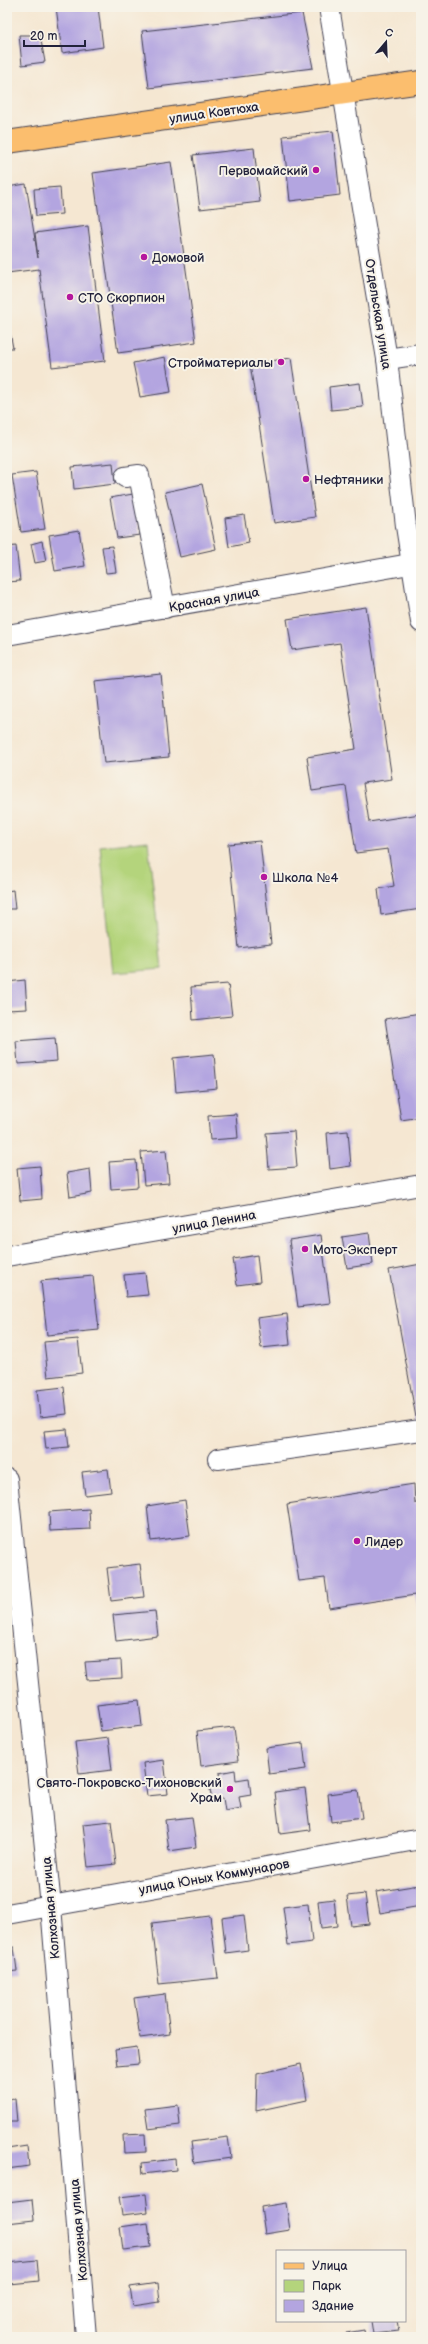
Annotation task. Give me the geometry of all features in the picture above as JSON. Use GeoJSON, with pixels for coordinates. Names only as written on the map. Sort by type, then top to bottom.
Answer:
{"type":"FeatureCollection","features":[{"type":"Feature","properties":{"kind":"main road","name":"улица Ковтюха"},"geometry":{"type":"LineString","coordinates":[[7,142],[421,82]]}},
{"type":"Feature","properties":{"kind":"street","name":"Отдельская улица"},"geometry":{"type":"LineString","coordinates":[[329,7],[387,359],[417,563],[421,622]]}},
{"type":"Feature","properties":{"kind":"street"},"geometry":{"type":"LineString","coordinates":[[387,359],[421,354]]}},
{"type":"Feature","properties":{"kind":"street"},"geometry":{"type":"LineString","coordinates":[[124,477],[139,474],[165,608]]}},
{"type":"Feature","properties":{"kind":"street","name":"Красная улица"},"geometry":{"type":"LineString","coordinates":[[7,634],[165,608],[417,563]]}},
{"type":"Feature","properties":{"kind":"street","name":"улица Ленина"},"geometry":{"type":"LineString","coordinates":[[7,1256],[421,1185]]}},
{"type":"Feature","properties":{"kind":"street"},"geometry":{"type":"LineString","coordinates":[[218,1458],[421,1430]]}},
{"type":"Feature","properties":{"kind":"street","name":"Колхозная улица"},"geometry":{"type":"LineString","coordinates":[[7,1479],[51,1906],[86,2337]]}},
{"type":"Feature","properties":{"kind":"street","name":"улица Юных Коммунаров"},"geometry":{"type":"LineString","coordinates":[[7,1914],[421,1839]]}},
{"type":"Feature","properties":{"kind":"green space"},"geometry":{"type":"Polygon","coordinates":[[[148,841],[162,969],[113,973],[100,846],[148,841]]]}},
{"type":"Feature","properties":{"kind":"building"},"geometry":{"type":"Polygon","coordinates":[[[56,7],[98,7],[103,47],[62,53],[56,7]]]}},
{"type":"Feature","properties":{"kind":"building"},"geometry":{"type":"Polygon","coordinates":[[[302,13],[313,68],[149,88],[142,31],[302,13]]]}},
{"type":"Feature","properties":{"kind":"building"},"geometry":{"type":"Polygon","coordinates":[[[19,35],[40,35],[45,62],[22,65],[19,35]]]}},
{"type":"Feature","properties":{"kind":"building"},"geometry":{"type":"Polygon","coordinates":[[[333,131],[340,195],[290,201],[283,136],[333,131]]]}},
{"type":"Feature","properties":{"kind":"building"},"geometry":{"type":"Polygon","coordinates":[[[254,148],[260,202],[200,209],[193,155],[254,148]]]}},
{"type":"Feature","properties":{"kind":"building","name":"Домовой"},"geometry":{"type":"Polygon","coordinates":[[[171,162],[196,342],[118,353],[93,173],[171,162]]]}},
{"type":"Feature","properties":{"kind":"building","name":"СТО Скорпион"},"geometry":{"type":"Polygon","coordinates":[[[26,184],[38,258],[35,233],[88,226],[105,361],[52,367],[39,269],[7,273],[7,187],[26,184]]]}},
{"type":"Feature","properties":{"kind":"building"},"geometry":{"type":"Polygon","coordinates":[[[60,187],[62,214],[36,216],[34,189],[60,187]]]}},
{"type":"Feature","properties":{"kind":"building"},"geometry":{"type":"Polygon","coordinates":[[[7,332],[10,332],[13,348],[7,348],[7,332]]]}},
{"type":"Feature","properties":{"kind":"building"},"geometry":{"type":"Polygon","coordinates":[[[165,357],[171,392],[140,397],[133,363],[165,357]]]}},
{"type":"Feature","properties":{"kind":"building"},"geometry":{"type":"Polygon","coordinates":[[[291,358],[315,517],[274,523],[250,364],[291,358]]]}},
{"type":"Feature","properties":{"kind":"building"},"geometry":{"type":"Polygon","coordinates":[[[360,383],[363,407],[331,410],[329,387],[360,383]]]}},
{"type":"Feature","properties":{"kind":"building"},"geometry":{"type":"Polygon","coordinates":[[[113,463],[115,484],[74,489],[72,467],[113,463]]]}},
{"type":"Feature","properties":{"kind":"building"},"geometry":{"type":"Polygon","coordinates":[[[36,472],[45,529],[21,532],[12,475],[36,472]]]}},
{"type":"Feature","properties":{"kind":"building"},"geometry":{"type":"Polygon","coordinates":[[[202,484],[216,549],[180,557],[165,492],[202,484]]]}},
{"type":"Feature","properties":{"kind":"building"},"geometry":{"type":"Polygon","coordinates":[[[133,494],[140,535],[117,538],[110,498],[133,494]]]}},
{"type":"Feature","properties":{"kind":"building"},"geometry":{"type":"Polygon","coordinates":[[[244,515],[249,543],[229,547],[225,518],[244,515]]]}},
{"type":"Feature","properties":{"kind":"building"},"geometry":{"type":"Polygon","coordinates":[[[79,530],[85,566],[55,571],[49,535],[79,530]]]}},
{"type":"Feature","properties":{"kind":"building"},"geometry":{"type":"Polygon","coordinates":[[[42,541],[46,561],[35,563],[31,544],[42,541]]]}},
{"type":"Feature","properties":{"kind":"building"},"geometry":{"type":"Polygon","coordinates":[[[16,546],[20,581],[7,582],[7,547],[16,546]]]}},
{"type":"Feature","properties":{"kind":"building"},"geometry":{"type":"Polygon","coordinates":[[[112,546],[116,572],[106,573],[102,547],[112,546]]]}},
{"type":"Feature","properties":{"kind":"building"},"geometry":{"type":"Polygon","coordinates":[[[366,607],[392,779],[363,783],[369,822],[420,814],[421,822],[421,909],[381,915],[378,889],[394,886],[388,849],[356,853],[346,786],[312,791],[307,757],[356,749],[340,643],[292,650],[287,619],[366,607]]]}},
{"type":"Feature","properties":{"kind":"building"},"geometry":{"type":"Polygon","coordinates":[[[161,674],[169,757],[104,763],[95,681],[161,674]]]}},
{"type":"Feature","properties":{"kind":"building"},"geometry":{"type":"Polygon","coordinates":[[[260,841],[271,944],[239,948],[228,844],[260,841]]]}},
{"type":"Feature","properties":{"kind":"building"},"geometry":{"type":"Polygon","coordinates":[[[13,890],[15,909],[7,909],[7,891],[13,890]]]}},
{"type":"Feature","properties":{"kind":"building"},"geometry":{"type":"Polygon","coordinates":[[[25,980],[27,1009],[7,1010],[7,982],[25,980]]]}},
{"type":"Feature","properties":{"kind":"building"},"geometry":{"type":"Polygon","coordinates":[[[228,984],[232,1016],[193,1020],[191,987],[228,984]]]}},
{"type":"Feature","properties":{"kind":"building"},"geometry":{"type":"Polygon","coordinates":[[[420,1013],[421,1117],[401,1120],[385,1019],[420,1013]]]}},
{"type":"Feature","properties":{"kind":"building"},"geometry":{"type":"Polygon","coordinates":[[[55,1038],[57,1061],[18,1064],[16,1041],[55,1038]]]}},
{"type":"Feature","properties":{"kind":"building"},"geometry":{"type":"Polygon","coordinates":[[[214,1054],[217,1088],[176,1092],[173,1058],[214,1054]]]}},
{"type":"Feature","properties":{"kind":"building"},"geometry":{"type":"Polygon","coordinates":[[[236,1114],[238,1138],[210,1140],[208,1116],[236,1114]]]}},
{"type":"Feature","properties":{"kind":"building"},"geometry":{"type":"Polygon","coordinates":[[[294,1131],[297,1167],[269,1169],[266,1133],[294,1131]]]}},
{"type":"Feature","properties":{"kind":"building"},"geometry":{"type":"Polygon","coordinates":[[[348,1131],[351,1166],[330,1169],[327,1133],[348,1131]]]}},
{"type":"Feature","properties":{"kind":"building"},"geometry":{"type":"Polygon","coordinates":[[[166,1150],[169,1183],[144,1185],[141,1152],[166,1150]]]}},
{"type":"Feature","properties":{"kind":"building"},"geometry":{"type":"Polygon","coordinates":[[[136,1160],[138,1187],[111,1189],[109,1162],[136,1160]]]}},
{"type":"Feature","properties":{"kind":"building"},"geometry":{"type":"Polygon","coordinates":[[[40,1166],[42,1199],[20,1201],[17,1168],[40,1166]]]}},
{"type":"Feature","properties":{"kind":"building"},"geometry":{"type":"Polygon","coordinates":[[[90,1169],[92,1193],[70,1197],[67,1173],[90,1169]]]}},
{"type":"Feature","properties":{"kind":"building"},"geometry":{"type":"Polygon","coordinates":[[[369,1233],[373,1264],[347,1268],[342,1237],[369,1233]]]}},
{"type":"Feature","properties":{"kind":"building"},"geometry":{"type":"Polygon","coordinates":[[[321,1235],[330,1303],[298,1307],[289,1240],[321,1235]]]}},
{"type":"Feature","properties":{"kind":"building"},"geometry":{"type":"Polygon","coordinates":[[[257,1255],[260,1282],[237,1285],[233,1259],[257,1255]]]}},
{"type":"Feature","properties":{"kind":"building"},"geometry":{"type":"Polygon","coordinates":[[[421,1264],[421,1423],[417,1423],[389,1270],[421,1264]]]}},
{"type":"Feature","properties":{"kind":"building"},"geometry":{"type":"Polygon","coordinates":[[[145,1273],[148,1295],[126,1297],[124,1275],[145,1273]]]}},
{"type":"Feature","properties":{"kind":"building"},"geometry":{"type":"Polygon","coordinates":[[[93,1276],[99,1330],[47,1335],[41,1281],[93,1276]]]}},
{"type":"Feature","properties":{"kind":"building"},"geometry":{"type":"Polygon","coordinates":[[[287,1314],[290,1345],[261,1348],[257,1318],[287,1314]]]}},
{"type":"Feature","properties":{"kind":"building"},"geometry":{"type":"Polygon","coordinates":[[[78,1339],[82,1373],[48,1377],[44,1342],[78,1339]]]}},
{"type":"Feature","properties":{"kind":"building"},"geometry":{"type":"Polygon","coordinates":[[[64,1387],[67,1414],[40,1417],[37,1390],[64,1387]]]}},
{"type":"Feature","properties":{"kind":"building"},"geometry":{"type":"Polygon","coordinates":[[[67,1429],[69,1447],[46,1449],[44,1431],[67,1429]]]}},
{"type":"Feature","properties":{"kind":"building"},"geometry":{"type":"Polygon","coordinates":[[[108,1469],[111,1492],[85,1495],[82,1472],[108,1469]]]}},
{"type":"Feature","properties":{"kind":"building","name":"Лидер"},"geometry":{"type":"Polygon","coordinates":[[[414,1484],[415,1504],[421,1497],[421,1621],[415,1595],[329,1608],[325,1578],[299,1581],[287,1504],[414,1484]]]}},
{"type":"Feature","properties":{"kind":"building"},"geometry":{"type":"Polygon","coordinates":[[[185,1500],[190,1536],[151,1541],[147,1506],[185,1500]]]}},
{"type":"Feature","properties":{"kind":"building"},"geometry":{"type":"Polygon","coordinates":[[[89,1509],[90,1529],[50,1531],[49,1512],[89,1509]]]}},
{"type":"Feature","properties":{"kind":"building"},"geometry":{"type":"Polygon","coordinates":[[[140,1564],[144,1597],[111,1601],[107,1568],[140,1564]]]}},
{"type":"Feature","properties":{"kind":"building"},"geometry":{"type":"Polygon","coordinates":[[[155,1611],[158,1636],[116,1641],[113,1615],[155,1611]]]}},
{"type":"Feature","properties":{"kind":"building"},"geometry":{"type":"Polygon","coordinates":[[[121,1660],[122,1678],[87,1680],[85,1662],[121,1660]]]}},
{"type":"Feature","properties":{"kind":"building"},"geometry":{"type":"Polygon","coordinates":[[[139,1700],[142,1726],[101,1731],[97,1705],[139,1700]]]}},
{"type":"Feature","properties":{"kind":"building"},"geometry":{"type":"Polygon","coordinates":[[[234,1727],[238,1761],[201,1766],[197,1731],[234,1727]]]}},
{"type":"Feature","properties":{"kind":"building"},"geometry":{"type":"Polygon","coordinates":[[[108,1738],[112,1770],[79,1774],[75,1742],[108,1738]]]}},
{"type":"Feature","properties":{"kind":"building"},"geometry":{"type":"Polygon","coordinates":[[[303,1743],[306,1769],[269,1774],[266,1748],[303,1743]]]}},
{"type":"Feature","properties":{"kind":"building"},"geometry":{"type":"Polygon","coordinates":[[[164,1760],[168,1794],[147,1796],[143,1763],[164,1760]]]}},
{"type":"Feature","properties":{"kind":"building","name":"Свято-Покровско-Тихоновский Храм"},"geometry":{"type":"Polygon","coordinates":[[[235,1770],[236,1780],[249,1778],[251,1795],[239,1797],[241,1808],[225,1811],[223,1798],[212,1800],[209,1784],[220,1782],[219,1773],[235,1770]]]}},
{"type":"Feature","properties":{"kind":"building"},"geometry":{"type":"Polygon","coordinates":[[[305,1788],[310,1830],[280,1834],[275,1792],[305,1788]]]}},
{"type":"Feature","properties":{"kind":"building"},"geometry":{"type":"Polygon","coordinates":[[[358,1790],[362,1818],[331,1822],[328,1794],[358,1790]]]}},
{"type":"Feature","properties":{"kind":"building"},"geometry":{"type":"Polygon","coordinates":[[[192,1817],[196,1847],[169,1851],[165,1820],[192,1817]]]}},
{"type":"Feature","properties":{"kind":"building"},"geometry":{"type":"Polygon","coordinates":[[[111,1821],[116,1864],[88,1867],[83,1824],[111,1821]]]}},
{"type":"Feature","properties":{"kind":"building"},"geometry":{"type":"Polygon","coordinates":[[[419,1885],[421,1906],[380,1913],[376,1892],[419,1885]]]}},
{"type":"Feature","properties":{"kind":"building"},"geometry":{"type":"Polygon","coordinates":[[[365,1894],[369,1924],[351,1926],[347,1896],[365,1894]]]}},
{"type":"Feature","properties":{"kind":"building"},"geometry":{"type":"Polygon","coordinates":[[[334,1899],[337,1926],[321,1928],[318,1901],[334,1899]]]}},
{"type":"Feature","properties":{"kind":"building"},"geometry":{"type":"Polygon","coordinates":[[[308,1904],[312,1942],[288,1945],[283,1907],[308,1904]]]}},
{"type":"Feature","properties":{"kind":"building"},"geometry":{"type":"Polygon","coordinates":[[[244,1915],[248,1950],[226,1953],[222,1918],[244,1915]]]}},
{"type":"Feature","properties":{"kind":"building"},"geometry":{"type":"Polygon","coordinates":[[[210,1916],[218,1978],[159,1984],[152,1923],[210,1916]]]}},
{"type":"Feature","properties":{"kind":"building"},"geometry":{"type":"Polygon","coordinates":[[[14,1947],[17,1971],[7,1972],[7,1948],[14,1947]]]}},
{"type":"Feature","properties":{"kind":"building"},"geometry":{"type":"Polygon","coordinates":[[[165,1994],[170,2034],[140,2038],[134,1998],[165,1994]]]}},
{"type":"Feature","properties":{"kind":"building"},"geometry":{"type":"Polygon","coordinates":[[[137,2047],[139,2064],[117,2066],[115,2050],[137,2047]]]}},
{"type":"Feature","properties":{"kind":"building"},"geometry":{"type":"Polygon","coordinates":[[[301,2064],[307,2100],[256,2111],[257,2074],[301,2064]]]}},
{"type":"Feature","properties":{"kind":"building"},"geometry":{"type":"Polygon","coordinates":[[[15,2099],[17,2122],[7,2122],[7,2100],[15,2099]]]}},
{"type":"Feature","properties":{"kind":"building"},"geometry":{"type":"Polygon","coordinates":[[[178,2105],[180,2125],[148,2129],[145,2109],[178,2105]]]}},
{"type":"Feature","properties":{"kind":"building"},"geometry":{"type":"Polygon","coordinates":[[[145,2134],[146,2152],[124,2153],[123,2135],[145,2134]]]}},
{"type":"Feature","properties":{"kind":"building"},"geometry":{"type":"Polygon","coordinates":[[[228,2137],[231,2158],[194,2163],[191,2142],[228,2137]]]}},
{"type":"Feature","properties":{"kind":"building"},"geometry":{"type":"Polygon","coordinates":[[[27,2146],[29,2166],[7,2169],[7,2149],[27,2146]]]}},
{"type":"Feature","properties":{"kind":"building"},"geometry":{"type":"Polygon","coordinates":[[[175,2159],[176,2170],[143,2174],[142,2163],[175,2159]]]}},
{"type":"Feature","properties":{"kind":"building"},"geometry":{"type":"Polygon","coordinates":[[[146,2194],[148,2212],[122,2215],[119,2197],[146,2194]]]}},
{"type":"Feature","properties":{"kind":"building"},"geometry":{"type":"Polygon","coordinates":[[[32,2199],[34,2220],[7,2223],[7,2202],[32,2199]]]}},
{"type":"Feature","properties":{"kind":"building"},"geometry":{"type":"Polygon","coordinates":[[[286,2203],[290,2230],[265,2234],[261,2207],[286,2203]]]}},
{"type":"Feature","properties":{"kind":"building"},"geometry":{"type":"Polygon","coordinates":[[[148,2223],[151,2247],[123,2250],[120,2227],[148,2223]]]}},
{"type":"Feature","properties":{"kind":"building"},"geometry":{"type":"Polygon","coordinates":[[[37,2260],[39,2281],[10,2284],[8,2263],[37,2260]]]}},
{"type":"Feature","properties":{"kind":"building"},"geometry":{"type":"Polygon","coordinates":[[[158,2283],[160,2302],[133,2306],[130,2287],[158,2283]]]}},
{"type":"Feature","properties":{"kind":"building"},"geometry":{"type":"Polygon","coordinates":[[[371,2322],[397,2322],[399,2331],[373,2334],[371,2322]]]}},
{"type":"Feature","properties":{"kind":"building"},"geometry":{"type":"Polygon","coordinates":[[[364,2330],[365,2337],[347,2337],[346,2333],[364,2330]]]}},
{"type":"Feature","properties":{"kind":"place","name":"Первомайский"},"geometry":{"type":"Point","coordinates":[316,170]}},
{"type":"Feature","properties":{"kind":"place","name":"Домовой"},"geometry":{"type":"Point","coordinates":[144,257]}},
{"type":"Feature","properties":{"kind":"place","name":"СТО Скорпион"},"geometry":{"type":"Point","coordinates":[70,297]}},
{"type":"Feature","properties":{"kind":"place","name":"Стройматериалы"},"geometry":{"type":"Point","coordinates":[281,362]}},
{"type":"Feature","properties":{"kind":"place","name":"Нефтяники"},"geometry":{"type":"Point","coordinates":[306,479]}},
{"type":"Feature","properties":{"kind":"place","name":"Школа №4"},"geometry":{"type":"Point","coordinates":[264,877]}},
{"type":"Feature","properties":{"kind":"place","name":"Мото-Эксперт"},"geometry":{"type":"Point","coordinates":[305,1249]}},
{"type":"Feature","properties":{"kind":"place","name":"Лидер"},"geometry":{"type":"Point","coordinates":[357,1541]}},
{"type":"Feature","properties":{"kind":"place","name":"Свято-Покровско-Тихоновский Храм"},"geometry":{"type":"Point","coordinates":[230,1789]}}]}
